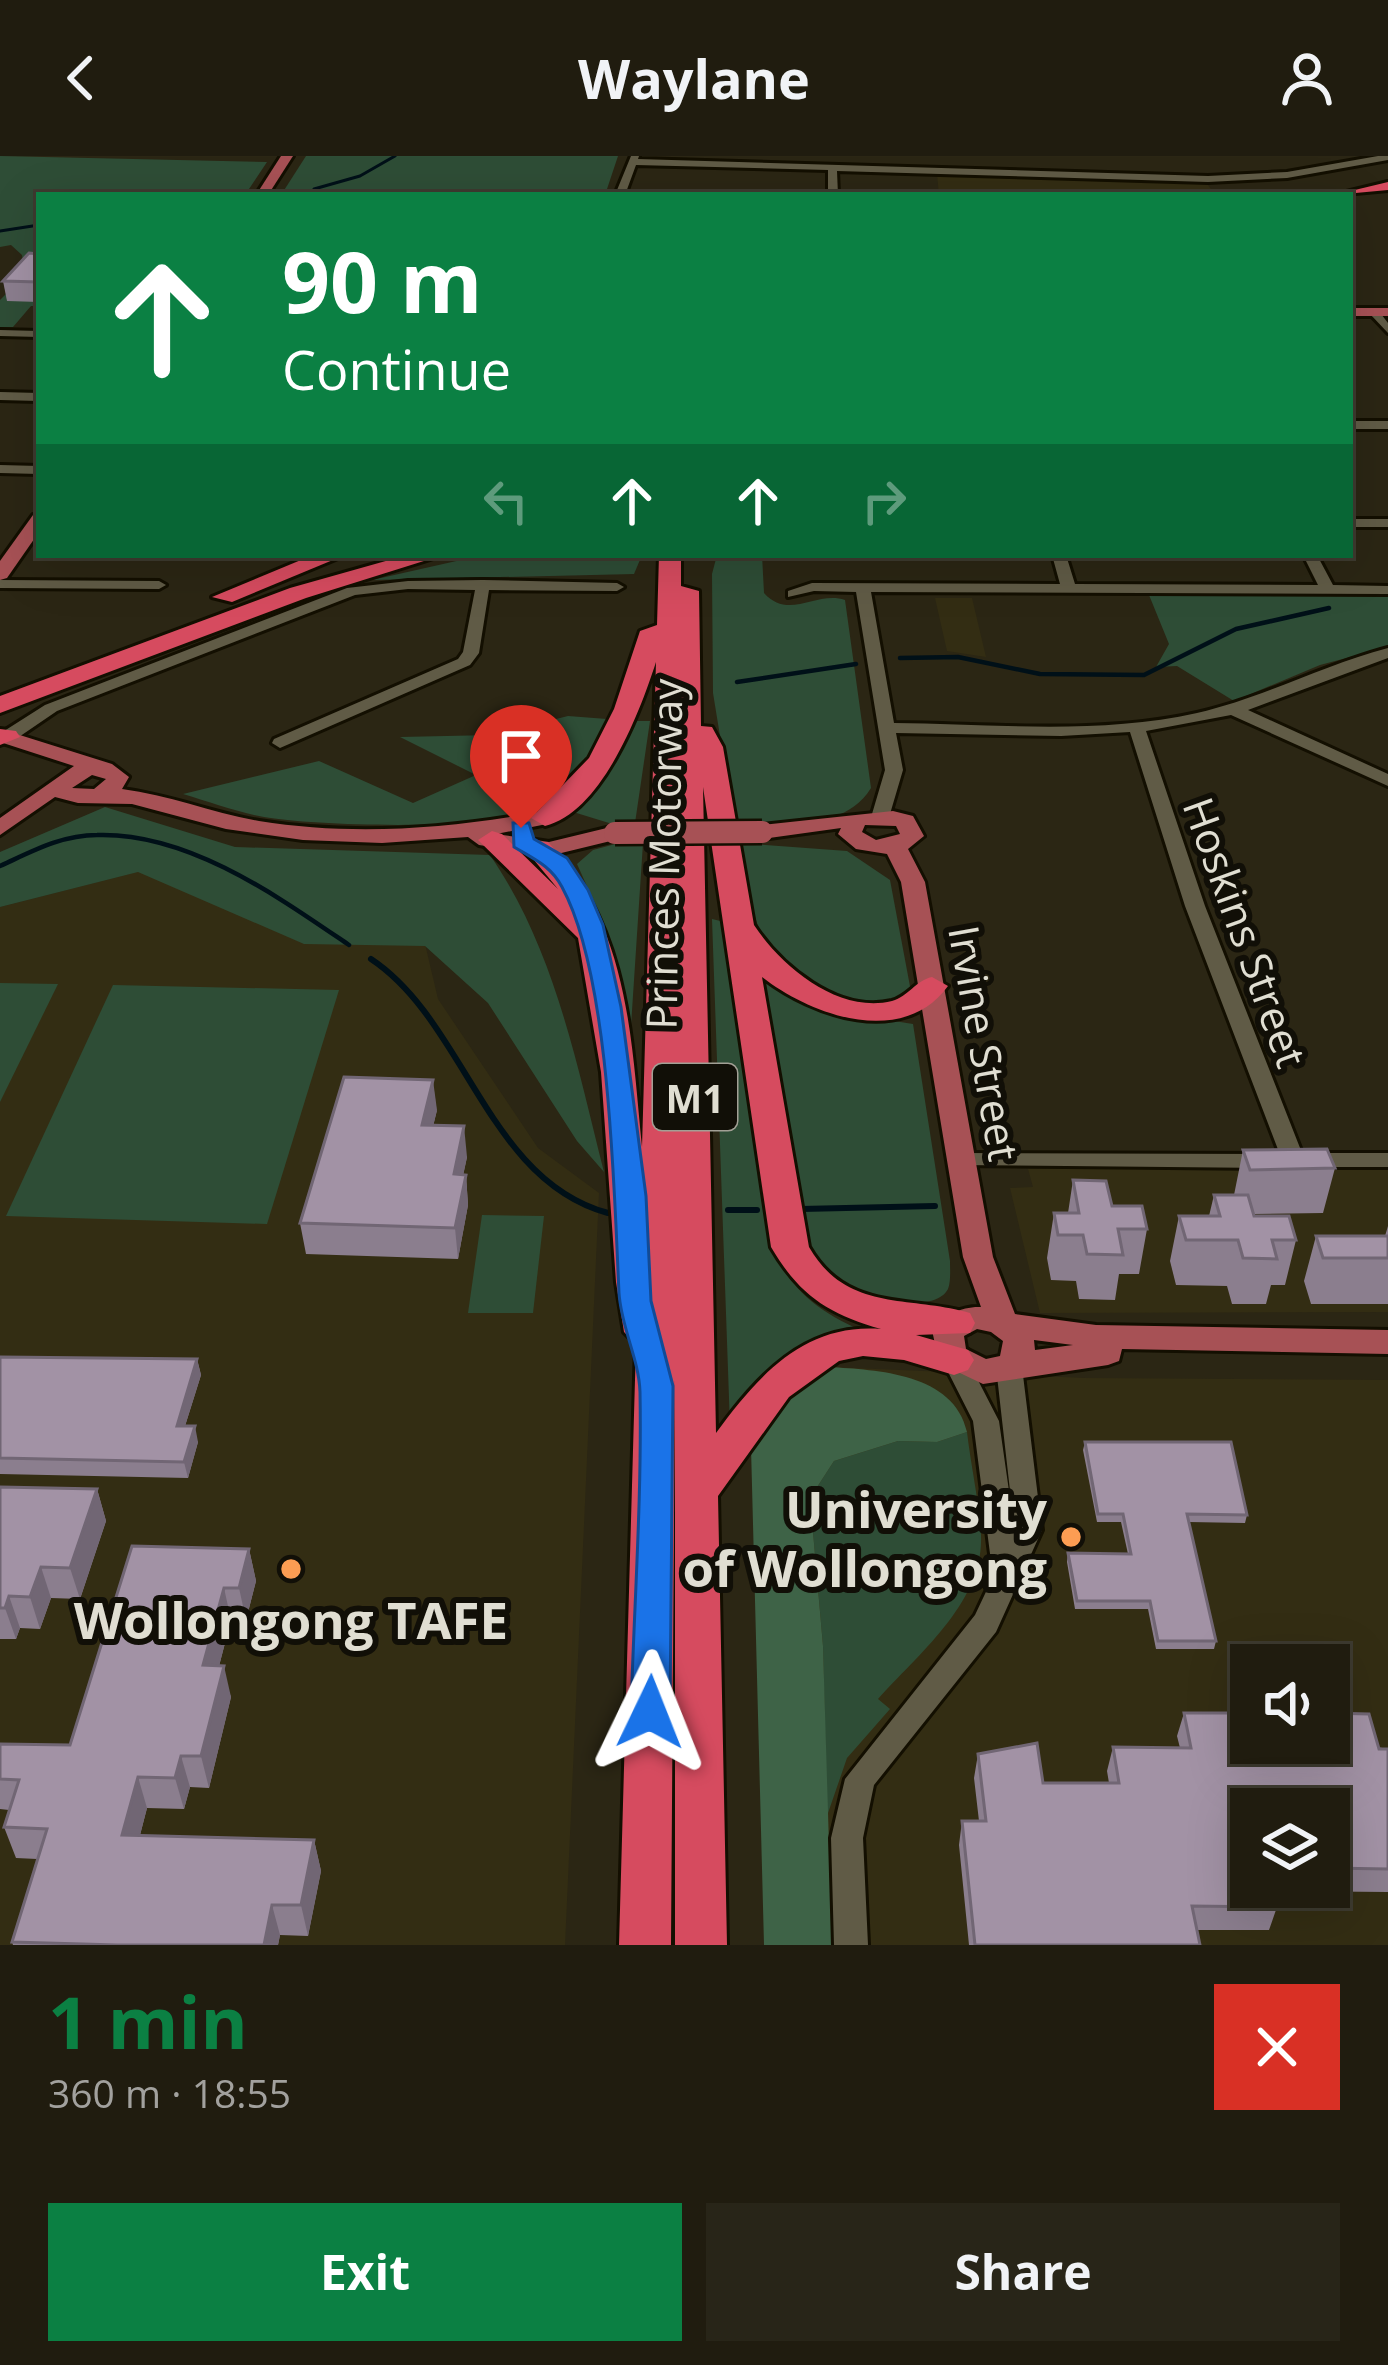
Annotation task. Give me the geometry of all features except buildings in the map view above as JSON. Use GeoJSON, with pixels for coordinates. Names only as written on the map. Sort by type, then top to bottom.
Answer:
{"type":"FeatureCollection","features":[{"type":"Feature","properties":{"kind":"highway"},"geometry":{"type":"LineString","coordinates":[[1353,194],[1388,190]]}},
{"type":"Feature","properties":{"kind":"highway"},"geometry":{"type":"LineString","coordinates":[[1353,201],[1388,190]]}},
{"type":"Feature","properties":{"kind":"highway"},"geometry":{"type":"LineString","coordinates":[[3,695],[327,558]]}},
{"type":"Feature","properties":{"kind":"highway"},"geometry":{"type":"LineString","coordinates":[[3,695],[390,558]]}},
{"type":"Feature","properties":{"kind":"highway"},"geometry":{"type":"LineString","coordinates":[[3,695],[298,592],[421,558]]}},
{"type":"Feature","properties":{"kind":"highway"},"geometry":{"type":"LineString","coordinates":[[657,1386],[635,1301],[631,1196],[598,964],[576,890],[548,833],[635,696],[675,561]]}},
{"type":"Feature","properties":{"kind":"highway","name":"Princes Motorway"},"geometry":{"type":"LineString","coordinates":[[675,561],[691,706],[701,1945]]}},
{"type":"Feature","properties":{"kind":"highway","name":"Princes Motorway"},"geometry":{"type":"LineString","coordinates":[[645,1945],[675,561]]}},
{"type":"Feature","properties":{"kind":"highway"},"geometry":{"type":"LineString","coordinates":[[691,706],[710,748],[784,1231],[796,1263],[822,1291],[852,1308],[958,1341]]}},
{"type":"Feature","properties":{"kind":"highway"},"geometry":{"type":"LineString","coordinates":[[492,840],[571,913],[598,964]]}},
{"type":"Feature","properties":{"kind":"highway"},"geometry":{"type":"LineString","coordinates":[[736,922],[777,973],[828,999],[893,1012],[913,1007],[932,986]]}},
{"type":"Feature","properties":{"kind":"highway"},"geometry":{"type":"LineString","coordinates":[[700,1488],[779,1379],[808,1356],[871,1341],[958,1341]]}},
{"type":"Feature","properties":{"kind":"main road"},"geometry":{"type":"LineString","coordinates":[[264,192],[287,156]]}},
{"type":"Feature","properties":{"kind":"main road"},"geometry":{"type":"LineString","coordinates":[[0,574],[36,523]]}},
{"type":"Feature","properties":{"kind":"main road"},"geometry":{"type":"LineString","coordinates":[[4,737],[109,770],[160,802]]}},
{"type":"Feature","properties":{"kind":"main road"},"geometry":{"type":"LineString","coordinates":[[43,750],[69,796],[160,802],[272,829],[775,832],[881,814]]}},
{"type":"Feature","properties":{"kind":"main road"},"geometry":{"type":"LineString","coordinates":[[0,831],[80,770],[109,770]]}},
{"type":"Feature","properties":{"kind":"main road"},"geometry":{"type":"LineString","coordinates":[[0,831],[98,795],[117,783],[109,770]]}},
{"type":"Feature","properties":{"kind":"main road","name":"Irvine Street"},"geometry":{"type":"LineString","coordinates":[[881,814],[899,818],[913,831],[909,840],[895,847],[913,882],[978,1257],[1004,1324],[1021,1347],[1010,1366]]}},
{"type":"Feature","properties":{"kind":"main road"},"geometry":{"type":"LineString","coordinates":[[856,820],[850,834],[868,846]]}},
{"type":"Feature","properties":{"kind":"main road"},"geometry":{"type":"LineString","coordinates":[[775,832],[895,847]]}},
{"type":"Feature","properties":{"kind":"main road"},"geometry":{"type":"LineString","coordinates":[[421,833],[492,840],[548,833]]}},
{"type":"Feature","properties":{"kind":"main road","name":"Irvine Street"},"geometry":{"type":"LineString","coordinates":[[958,1341],[978,1257]]}},
{"type":"Feature","properties":{"kind":"main road"},"geometry":{"type":"LineString","coordinates":[[1388,1342],[1096,1337],[1004,1324],[958,1341],[983,1372],[1096,1353],[1388,1355]]}},
{"type":"Feature","properties":{"kind":"street"},"geometry":{"type":"LineString","coordinates":[[621,192],[634,159],[1208,179],[1287,175],[1388,157]]}},
{"type":"Feature","properties":{"kind":"street"},"geometry":{"type":"LineString","coordinates":[[832,167],[833,192]]}},
{"type":"Feature","properties":{"kind":"street"},"geometry":{"type":"LineString","coordinates":[[1381,312],[1388,330]]}},
{"type":"Feature","properties":{"kind":"street"},"geometry":{"type":"LineString","coordinates":[[0,333],[36,334]]}},
{"type":"Feature","properties":{"kind":"street"},"geometry":{"type":"LineString","coordinates":[[0,396],[36,397]]}},
{"type":"Feature","properties":{"kind":"street"},"geometry":{"type":"LineString","coordinates":[[1353,425],[1388,425]]}},
{"type":"Feature","properties":{"kind":"street"},"geometry":{"type":"LineString","coordinates":[[0,469],[36,470]]}},
{"type":"Feature","properties":{"kind":"street"},"geometry":{"type":"LineString","coordinates":[[1353,523],[1388,523]]}},
{"type":"Feature","properties":{"kind":"street"},"geometry":{"type":"LineString","coordinates":[[1060,558],[1069,589]]}},
{"type":"Feature","properties":{"kind":"street"},"geometry":{"type":"LineString","coordinates":[[1312,558],[1328,589]]}},
{"type":"Feature","properties":{"kind":"street"},"geometry":{"type":"LineString","coordinates":[[0,584],[159,585]]}},
{"type":"Feature","properties":{"kind":"street"},"geometry":{"type":"LineString","coordinates":[[280,743],[464,662],[471,653],[483,584]]}},
{"type":"Feature","properties":{"kind":"street"},"geometry":{"type":"LineString","coordinates":[[4,737],[51,708],[352,591],[483,584],[617,587]]}},
{"type":"Feature","properties":{"kind":"street"},"geometry":{"type":"LineString","coordinates":[[793,594],[812,587],[1388,590]]}},
{"type":"Feature","properties":{"kind":"street"},"geometry":{"type":"LineString","coordinates":[[862,588],[894,770],[881,814]]}},
{"type":"Feature","properties":{"kind":"street"},"geometry":{"type":"LineString","coordinates":[[888,728],[1136,726],[1232,710],[1335,666],[1388,653]]}},
{"type":"Feature","properties":{"kind":"street"},"geometry":{"type":"LineString","coordinates":[[1232,710],[1388,782]]}},
{"type":"Feature","properties":{"kind":"street","name":"Hoskins Street"},"geometry":{"type":"LineString","coordinates":[[1136,726],[1195,906],[1293,1160]]}},
{"type":"Feature","properties":{"kind":"street"},"geometry":{"type":"LineString","coordinates":[[963,1160],[1388,1160]]}},
{"type":"Feature","properties":{"kind":"street"},"geometry":{"type":"LineString","coordinates":[[958,1341],[986,1421],[1007,1577]]}},
{"type":"Feature","properties":{"kind":"street"},"geometry":{"type":"LineString","coordinates":[[851,1945],[847,1838],[860,1779],[986,1623],[1028,1530],[1010,1366]]}},
{"type":"Feature","properties":{"kind":"shaded area"},"geometry":{"type":"Polygon","coordinates":[[[937,174],[1206,182],[1213,192],[939,192],[937,174]]]}},
{"type":"Feature","properties":{"kind":"shaded area"},"geometry":{"type":"Polygon","coordinates":[[[935,598],[972,598],[986,657],[947,651],[935,598]]]}},
{"type":"Feature","properties":{"kind":"shaded area","name":"Wollongong TAFE"},"geometry":{"type":"Polygon","coordinates":[[[235,847],[404,855],[438,999],[538,1148],[599,1193],[565,1945],[0,1945],[0,907],[235,847]]]}},
{"type":"Feature","properties":{"kind":"shaded area"},"geometry":{"type":"Polygon","coordinates":[[[1388,1166],[1388,1312],[1040,1313],[1010,1188],[1033,1187],[1028,1169],[1388,1166]]]}},
{"type":"Feature","properties":{"kind":"shaded area","name":"University of Wollongong"},"geometry":{"type":"Polygon","coordinates":[[[829,1367],[1085,1378],[1388,1380],[1388,1945],[764,1945],[799,1384],[829,1367]]]}},
{"type":"Feature","properties":{"kind":"green space"},"geometry":{"type":"Polygon","coordinates":[[[0,156],[267,162],[247,192],[36,192],[36,306],[13,327],[0,327],[0,300],[25,275],[22,255],[11,245],[0,247],[0,156]]]}},
{"type":"Feature","properties":{"kind":"green space"},"geometry":{"type":"Polygon","coordinates":[[[306,156],[618,156],[606,192],[283,192],[306,156]]]}},
{"type":"Feature","properties":{"kind":"green space"},"geometry":{"type":"Polygon","coordinates":[[[470,558],[641,558],[634,574],[372,580],[470,558]]]}},
{"type":"Feature","properties":{"kind":"green space"},"geometry":{"type":"Polygon","coordinates":[[[716,558],[762,558],[764,593],[774,601],[793,605],[845,600],[871,788],[844,812],[810,822],[734,822],[713,693],[712,574],[716,558]]]}},
{"type":"Feature","properties":{"kind":"green space"},"geometry":{"type":"Polygon","coordinates":[[[1149,595],[1388,596],[1388,647],[1320,665],[1234,701],[1177,666],[1156,667],[1169,644],[1149,595]]]}},
{"type":"Feature","properties":{"kind":"green space"},"geometry":{"type":"Polygon","coordinates":[[[568,716],[607,719],[563,791],[541,808],[519,816],[449,824],[323,823],[264,817],[183,794],[319,761],[413,803],[476,775],[400,737],[492,735],[568,716]]]}},
{"type":"Feature","properties":{"kind":"green space"},"geometry":{"type":"Polygon","coordinates":[[[636,721],[650,721],[635,823],[609,823],[570,811],[636,721]]]}},
{"type":"Feature","properties":{"kind":"green space"},"geometry":{"type":"Polygon","coordinates":[[[105,807],[235,847],[490,855],[547,968],[604,1172],[577,1141],[488,1003],[425,946],[304,944],[138,872],[0,907],[0,852],[105,807]]]}},
{"type":"Feature","properties":{"kind":"green space"},"geometry":{"type":"Polygon","coordinates":[[[643,843],[631,1026],[603,922],[577,864],[593,850],[643,843]]]}},
{"type":"Feature","properties":{"kind":"green space"},"geometry":{"type":"Polygon","coordinates":[[[739,843],[847,851],[890,880],[912,997],[901,1008],[859,1001],[800,980],[781,964],[755,917],[739,843]]]}},
{"type":"Feature","properties":{"kind":"green space"},"geometry":{"type":"Polygon","coordinates":[[[712,919],[729,923],[772,1245],[790,1278],[813,1303],[876,1337],[730,1426],[712,919]]]}},
{"type":"Feature","properties":{"kind":"green space"},"geometry":{"type":"Polygon","coordinates":[[[760,977],[856,1015],[913,1024],[950,1261],[949,1286],[941,1297],[914,1303],[851,1292],[830,1280],[806,1245],[760,977]]]}},
{"type":"Feature","properties":{"kind":"green space"},"geometry":{"type":"Polygon","coordinates":[[[0,983],[58,984],[0,1102],[0,983]]]}},
{"type":"Feature","properties":{"kind":"green space"},"geometry":{"type":"Polygon","coordinates":[[[113,985],[339,990],[267,1224],[6,1216],[113,985]]]}},
{"type":"Feature","properties":{"kind":"green space"},"geometry":{"type":"Polygon","coordinates":[[[482,1215],[544,1216],[533,1313],[468,1313],[482,1215]]]}},
{"type":"Feature","properties":{"kind":"green space"},"geometry":{"type":"Polygon","coordinates":[[[829,1367],[890,1373],[930,1386],[947,1397],[967,1432],[937,1442],[898,1441],[834,1461],[810,1498],[823,1646],[832,1945],[764,1945],[750,1409],[829,1367]]]}},
{"type":"Feature","properties":{"kind":"green space"},"geometry":{"type":"Polygon","coordinates":[[[967,1432],[981,1535],[972,1583],[946,1625],[878,1699],[890,1709],[847,1758],[827,1816],[823,1646],[810,1498],[834,1461],[898,1441],[937,1442],[967,1432]]]}},
{"type":"Feature","properties":{"kind":"waterway"},"geometry":{"type":"LineString","coordinates":[[314,189],[360,176],[395,156]]}},
{"type":"Feature","properties":{"kind":"waterway"},"geometry":{"type":"LineString","coordinates":[[0,231],[36,225]]}},
{"type":"Feature","properties":{"kind":"waterway"},"geometry":{"type":"LineString","coordinates":[[900,658],[958,657],[1040,674],[1144,675],[1236,629],[1329,608]]}},
{"type":"Feature","properties":{"kind":"waterway"},"geometry":{"type":"LineString","coordinates":[[737,682],[856,664]]}},
{"type":"Feature","properties":{"kind":"waterway"},"geometry":{"type":"LineString","coordinates":[[0,866],[47,845],[84,836],[131,837],[165,844],[230,870],[349,945]]}},
{"type":"Feature","properties":{"kind":"waterway"},"geometry":{"type":"LineString","coordinates":[[371,959],[431,1021],[505,1135],[533,1168],[567,1195],[608,1213]]}},
{"type":"Feature","properties":{"kind":"waterway"},"geometry":{"type":"LineString","coordinates":[[801,1209],[935,1206]]}},
{"type":"Feature","properties":{"kind":"waterway"},"geometry":{"type":"LineString","coordinates":[[728,1210],[757,1210]]}},
{"type":"Feature","properties":{"kind":"place","name":"University of Wollongong"},"geometry":{"type":"Point","coordinates":[1071,1537]}},
{"type":"Feature","properties":{"kind":"place","name":"Wollongong TAFE"},"geometry":{"type":"Point","coordinates":[291,1569]}},
{"type":"Feature","properties":{"kind":"route"},"geometry":{"type":"LineString","coordinates":[[521,828],[523,842],[559,863],[576,890],[590,925],[608,1007],[631,1196],[635,1301],[657,1386],[650,1712]]}}]}
